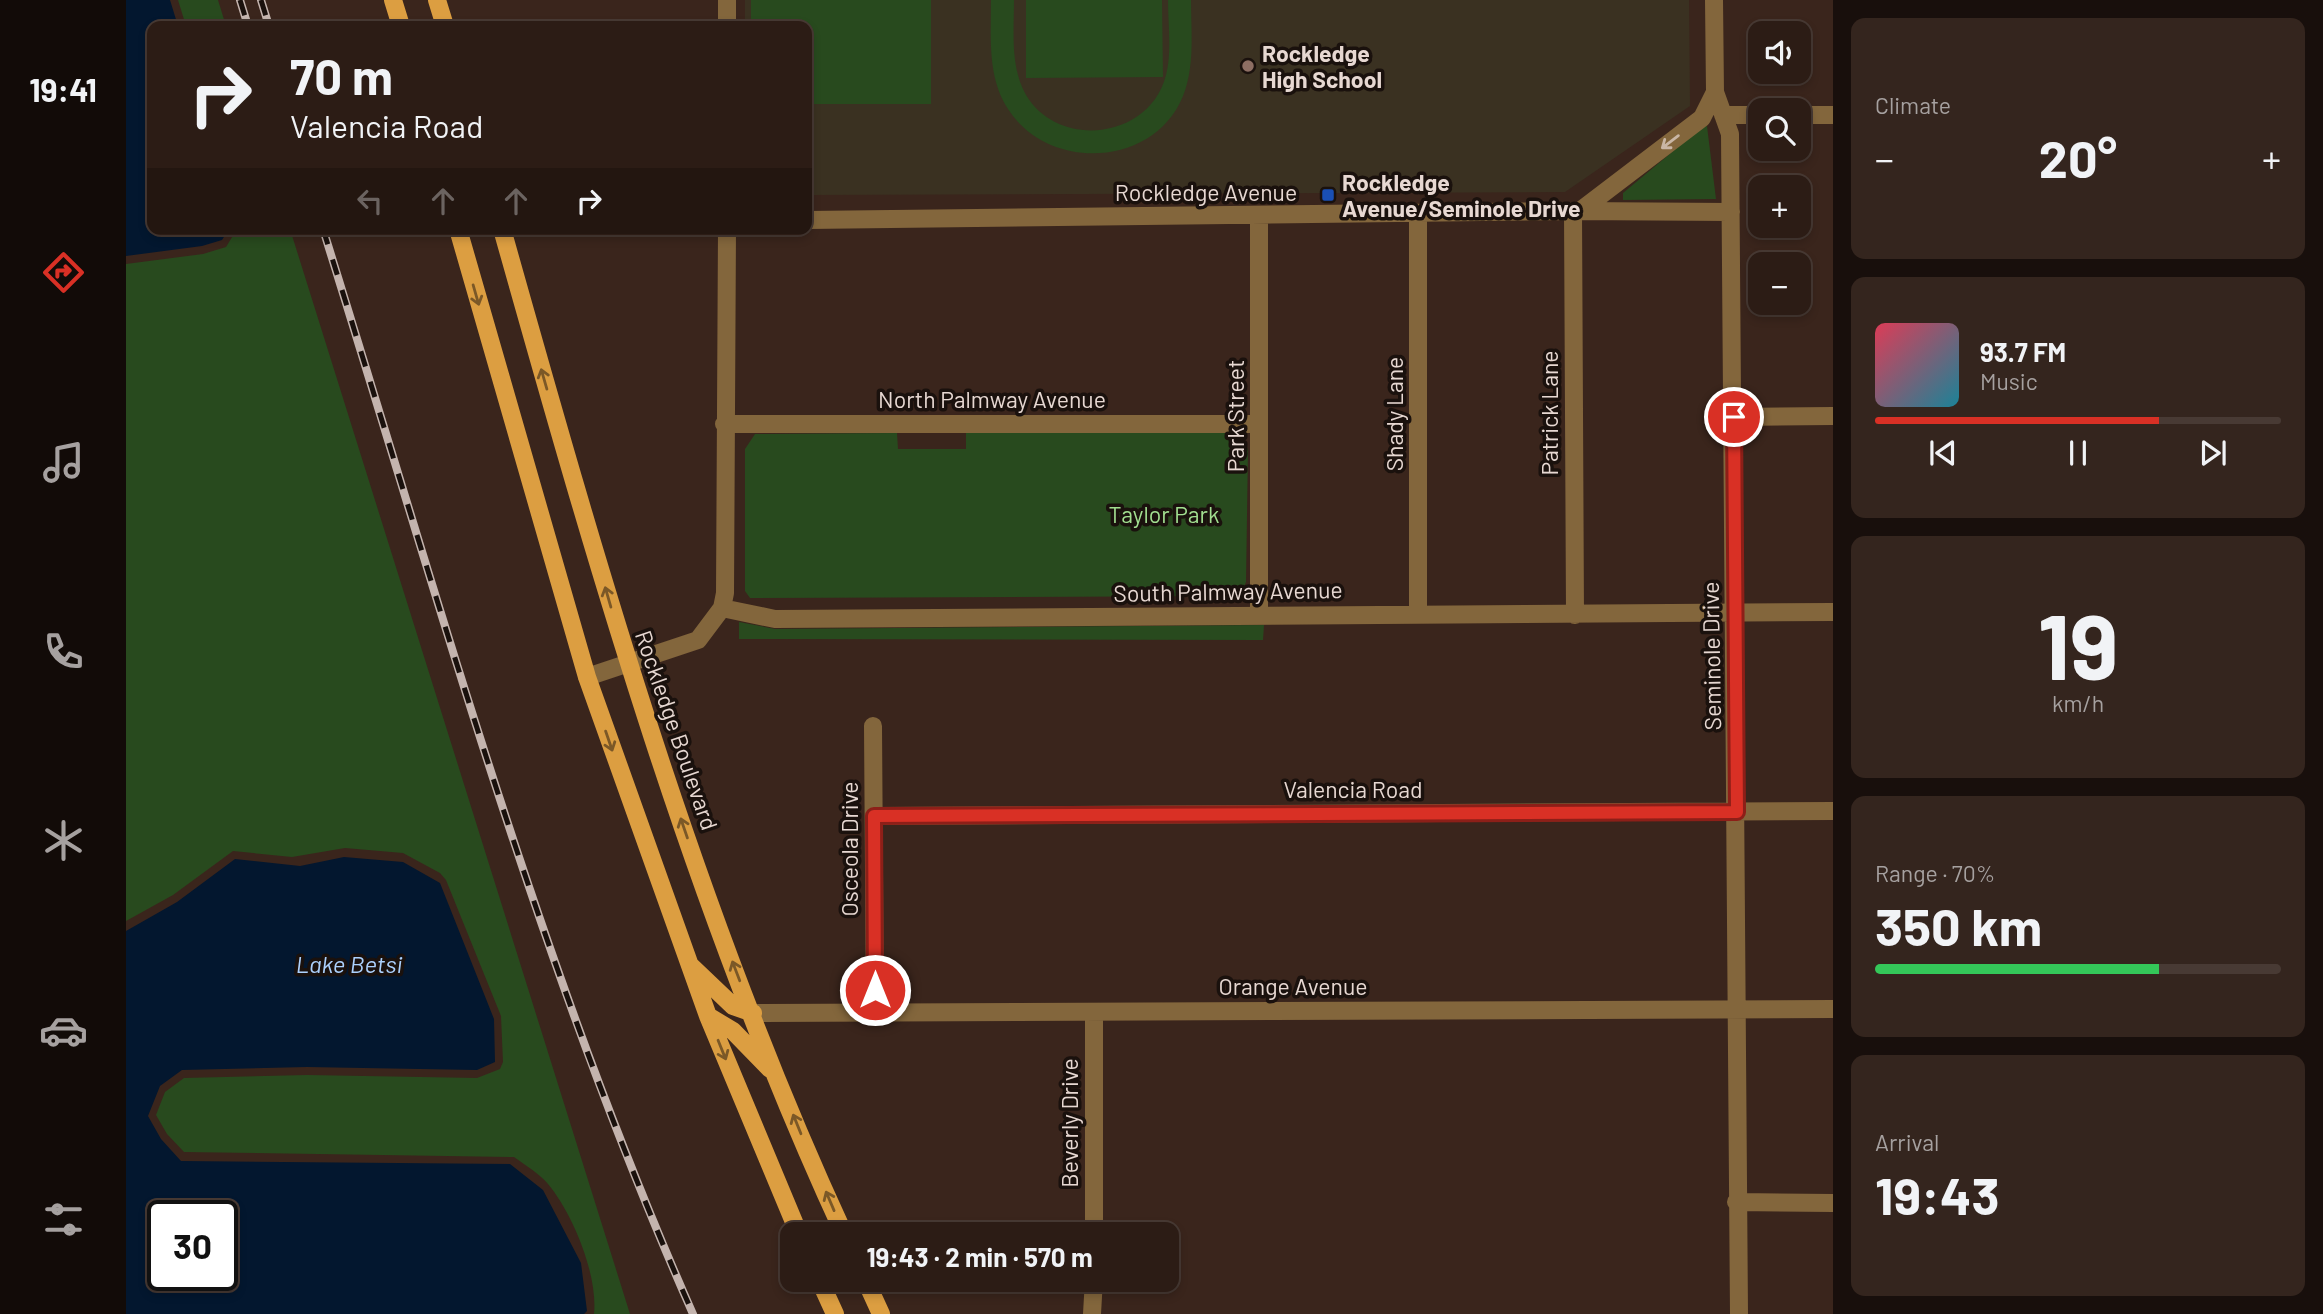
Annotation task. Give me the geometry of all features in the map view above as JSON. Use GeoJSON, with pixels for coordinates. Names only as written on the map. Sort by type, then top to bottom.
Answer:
{"type":"FeatureCollection","features":[{"type":"Feature","properties":{"kind":"main road"},"geometry":{"type":"LineString","coordinates":[[393,0],[399,21]]}},
{"type":"Feature","properties":{"kind":"main road"},"geometry":{"type":"LineString","coordinates":[[437,0],[443,21]]}},
{"type":"Feature","properties":{"kind":"main road"},"geometry":{"type":"LineString","coordinates":[[460,235],[587,677],[708,1016],[794,1222]]}},
{"type":"Feature","properties":{"kind":"main road","name":"Rockledge Boulevard"},"geometry":{"type":"LineString","coordinates":[[504,235],[627,663],[692,853],[753,1013],[839,1222]]}},
{"type":"Feature","properties":{"kind":"main road"},"geometry":{"type":"LineString","coordinates":[[689,964],[733,1006],[753,1013]]}},
{"type":"Feature","properties":{"kind":"main road"},"geometry":{"type":"LineString","coordinates":[[708,1016],[741,1037],[780,1080]]}},
{"type":"Feature","properties":{"kind":"main road"},"geometry":{"type":"LineString","coordinates":[[825,1292],[835,1314]]}},
{"type":"Feature","properties":{"kind":"main road"},"geometry":{"type":"LineString","coordinates":[[871,1292],[881,1314]]}},
{"type":"Feature","properties":{"kind":"street"},"geometry":{"type":"LineString","coordinates":[[727,0],[727,21]]}},
{"type":"Feature","properties":{"kind":"street","name":"Seminole Drive"},"geometry":{"type":"LineString","coordinates":[[1714,0],[1715,92],[1730,134],[1737,812],[1738,1314]]}},
{"type":"Feature","properties":{"kind":"street"},"geometry":{"type":"LineString","coordinates":[[1576,211],[1700,119],[1715,92]]}},
{"type":"Feature","properties":{"kind":"street"},"geometry":{"type":"LineString","coordinates":[[1723,115],[1748,115]]}},
{"type":"Feature","properties":{"kind":"street"},"geometry":{"type":"LineString","coordinates":[[1811,115],[1833,115]]}},
{"type":"Feature","properties":{"kind":"street","name":"Rockledge Avenue"},"geometry":{"type":"LineString","coordinates":[[812,220],[1418,215],[1576,211],[1731,212]]}},
{"type":"Feature","properties":{"kind":"street","name":"Patrick Lane"},"geometry":{"type":"LineString","coordinates":[[1575,615],[1576,211]]}},
{"type":"Feature","properties":{"kind":"street","name":"Shady Lane"},"geometry":{"type":"LineString","coordinates":[[1418,215],[1418,614]]}},
{"type":"Feature","properties":{"kind":"street","name":"Park Street"},"geometry":{"type":"LineString","coordinates":[[1259,216],[1259,615]]}},
{"type":"Feature","properties":{"kind":"street"},"geometry":{"type":"LineString","coordinates":[[587,677],[698,640],[724,600],[727,235]]}},
{"type":"Feature","properties":{"kind":"street"},"geometry":{"type":"LineString","coordinates":[[1734,417],[1833,416]]}},
{"type":"Feature","properties":{"kind":"street","name":"North Palmway Avenue"},"geometry":{"type":"LineString","coordinates":[[724,424],[1259,424]]}},
{"type":"Feature","properties":{"kind":"street","name":"South Palmway Avenue"},"geometry":{"type":"LineString","coordinates":[[724,600],[775,619],[1833,612]]}},
{"type":"Feature","properties":{"kind":"street","name":"Osceola Drive"},"geometry":{"type":"LineString","coordinates":[[873,726],[875,1014]]}},
{"type":"Feature","properties":{"kind":"street","name":"Valencia Road"},"geometry":{"type":"LineString","coordinates":[[874,816],[1833,811]]}},
{"type":"Feature","properties":{"kind":"street","name":"Orange Avenue"},"geometry":{"type":"LineString","coordinates":[[753,1013],[1833,1009]]}},
{"type":"Feature","properties":{"kind":"street","name":"Beverly Drive"},"geometry":{"type":"LineString","coordinates":[[1094,1012],[1094,1222]]}},
{"type":"Feature","properties":{"kind":"street"},"geometry":{"type":"LineString","coordinates":[[1736,1202],[1833,1203]]}},
{"type":"Feature","properties":{"kind":"street"},"geometry":{"type":"LineString","coordinates":[[1091,1314],[1093,1292]]}},
{"type":"Feature","properties":{"kind":"shaded area","name":"Rockledge High School"},"geometry":{"type":"Polygon","coordinates":[[[745,0],[1689,0],[1690,106],[1565,192],[812,195],[812,21],[745,21],[745,0]]]}},
{"type":"Feature","properties":{"kind":"green space"},"geometry":{"type":"Polygon","coordinates":[[[178,0],[218,0],[224,21],[184,21],[178,0]]]}},
{"type":"Feature","properties":{"kind":"green space"},"geometry":{"type":"Polygon","coordinates":[[[751,0],[931,0],[931,104],[812,104],[812,21],[751,21],[751,0]]]}},
{"type":"Feature","properties":{"kind":"green space"},"geometry":{"type":"Polygon","coordinates":[[[991,0],[1014,0],[1017,73],[1026,95],[1041,113],[1060,124],[1081,130],[1102,130],[1123,124],[1142,113],[1157,96],[1168,66],[1168,0],[1191,0],[1191,61],[1187,85],[1169,120],[1149,137],[1125,148],[1100,153],[1073,152],[1048,144],[1026,129],[1001,97],[993,70],[991,0]]]}},
{"type":"Feature","properties":{"kind":"green space"},"geometry":{"type":"Polygon","coordinates":[[[1026,0],[1162,0],[1163,77],[1026,78],[1026,0]]]}},
{"type":"Feature","properties":{"kind":"green space"},"geometry":{"type":"Polygon","coordinates":[[[1707,126],[1716,199],[1623,200],[1623,193],[1702,127],[1707,126]]]}},
{"type":"Feature","properties":{"kind":"green space"},"geometry":{"type":"Polygon","coordinates":[[[233,235],[292,235],[630,1314],[594,1314],[592,1281],[575,1228],[545,1180],[514,1157],[184,1152],[167,1134],[156,1115],[165,1092],[184,1078],[307,1075],[477,1078],[500,1069],[503,1062],[501,1016],[446,880],[440,873],[403,853],[345,848],[292,857],[233,851],[173,895],[126,921],[126,264],[203,254],[226,247],[233,235]]]}},
{"type":"Feature","properties":{"kind":"green space","name":"Taylor Park"},"geometry":{"type":"Polygon","coordinates":[[[1235,431],[1248,450],[1246,582],[1240,596],[750,598],[745,591],[745,449],[755,434],[897,433],[898,449],[966,449],[966,433],[1235,431]]]}},
{"type":"Feature","properties":{"kind":"green space"},"geometry":{"type":"Polygon","coordinates":[[[739,622],[775,629],[1264,625],[1263,640],[739,639],[739,622]]]}},
{"type":"Feature","properties":{"kind":"water"},"geometry":{"type":"Polygon","coordinates":[[[126,0],[170,0],[176,21],[147,21],[147,235],[225,235],[222,240],[202,246],[126,256],[126,0]]]}},
{"type":"Feature","properties":{"kind":"water","name":"Lake Betsi"},"geometry":{"type":"Polygon","coordinates":[[[344,857],[403,862],[440,883],[494,1019],[495,1062],[477,1070],[307,1067],[182,1070],[160,1086],[148,1116],[161,1139],[181,1161],[510,1164],[543,1190],[581,1263],[587,1311],[584,1314],[126,1314],[126,931],[177,902],[235,859],[300,866],[344,857]]]}},
{"type":"Feature","properties":{"kind":"railway"},"geometry":{"type":"LineString","coordinates":[[240,0],[246,21]]}},
{"type":"Feature","properties":{"kind":"railway"},"geometry":{"type":"LineString","coordinates":[[261,0],[267,21]]}},
{"type":"Feature","properties":{"kind":"railway"},"geometry":{"type":"LineString","coordinates":[[325,235],[449,640],[538,913],[637,1182],[693,1314]]}},
{"type":"Feature","properties":{"kind":"place","name":"Rockledge High School"},"geometry":{"type":"Point","coordinates":[1248,66]}},
{"type":"Feature","properties":{"kind":"place","name":"Rockledge Avenue/Seminole Drive"},"geometry":{"type":"Point","coordinates":[1328,195]}},
{"type":"Feature","properties":{"kind":"route"},"geometry":{"type":"LineString","coordinates":[[875,990],[874,816],[1737,812],[1734,417]]}}]}
